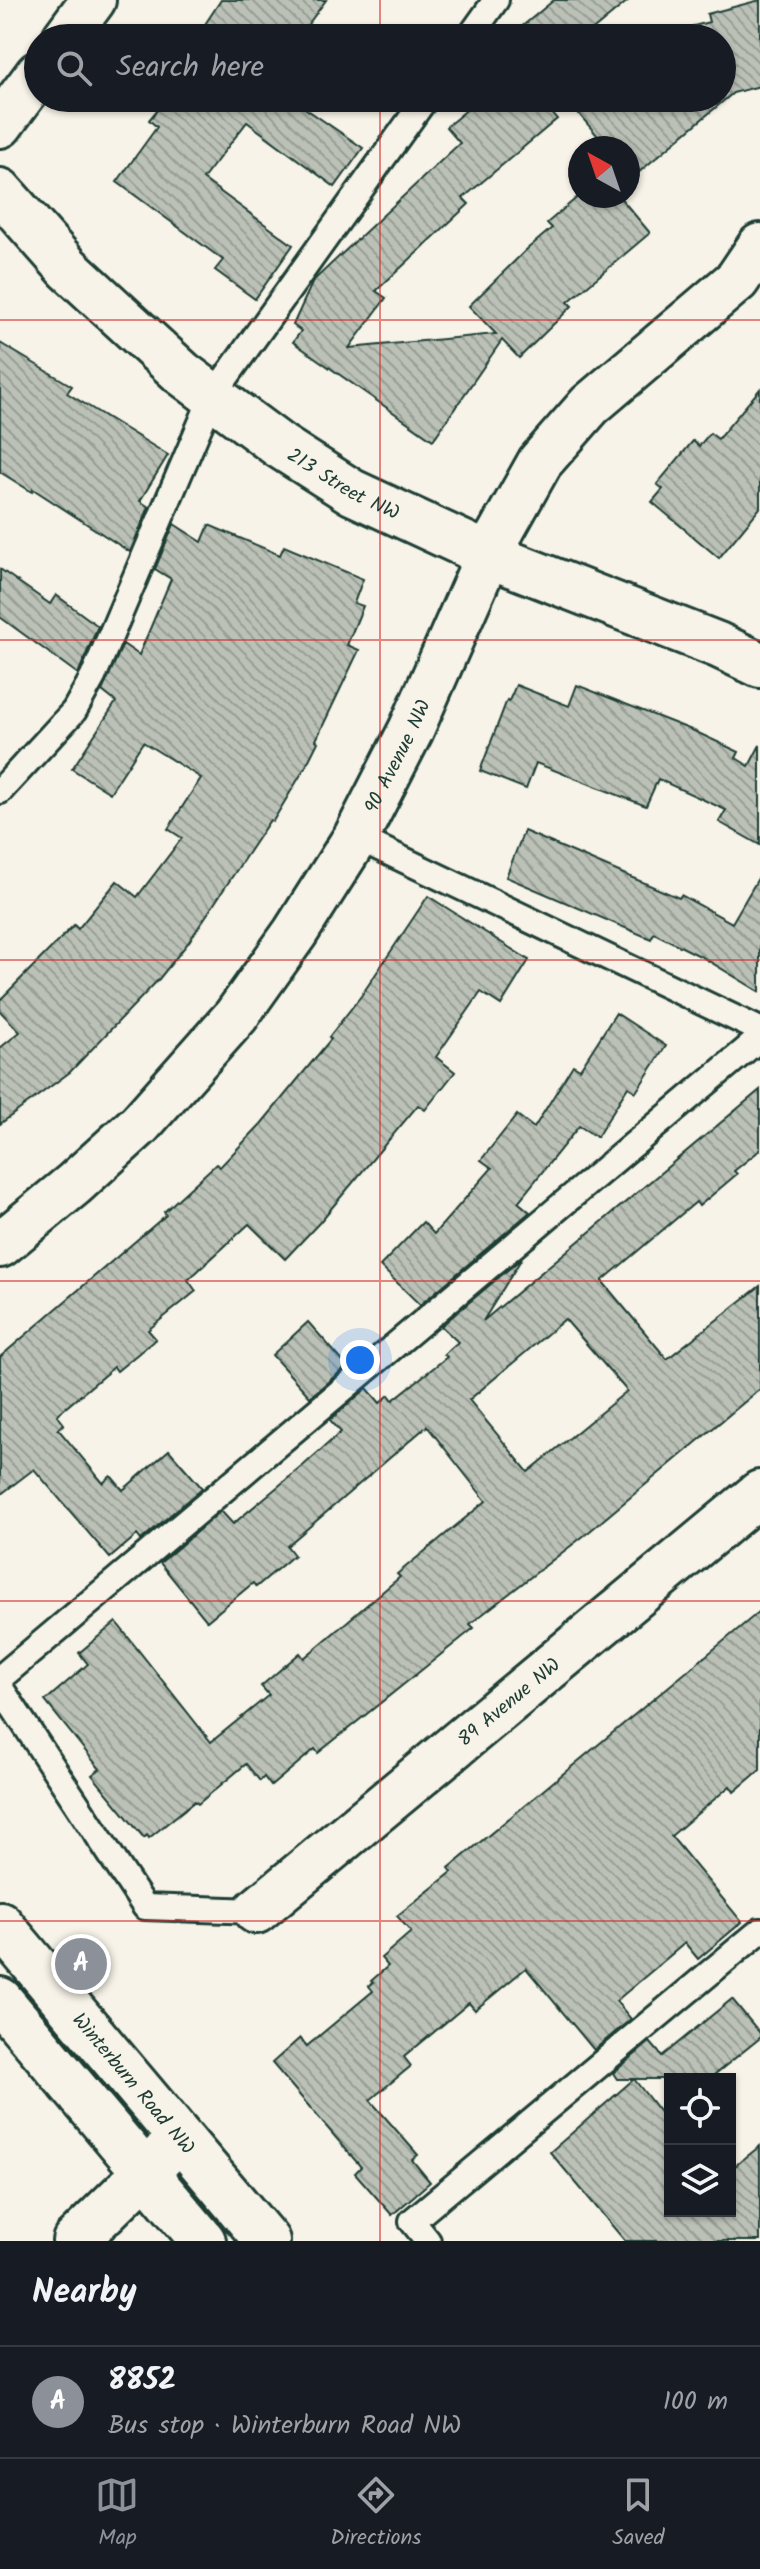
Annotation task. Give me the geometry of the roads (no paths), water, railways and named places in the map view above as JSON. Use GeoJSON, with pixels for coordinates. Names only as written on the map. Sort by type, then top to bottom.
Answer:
{"type":"FeatureCollection","features":[{"type":"Feature","properties":{"kind":"street"},"geometry":{"type":"LineString","coordinates":[[75,24],[93,0]]}},
{"type":"Feature","properties":{"kind":"street"},"geometry":{"type":"LineString","coordinates":[[0,125],[24,93]]}},
{"type":"Feature","properties":{"kind":"street","name":"213 Street NW"},"geometry":{"type":"LineString","coordinates":[[0,191],[68,268],[182,373],[280,446],[352,492],[488,555],[718,645],[760,665]]}},
{"type":"Feature","properties":{"kind":"street","name":"90 Avenue NW"},"geometry":{"type":"LineString","coordinates":[[0,1245],[140,1124],[236,1016],[295,933],[356,837],[411,730],[488,555],[540,462],[590,405],[737,280],[760,246]]}},
{"type":"Feature","properties":{"kind":"street","name":"89 Avenue NW"},"geometry":{"type":"LineString","coordinates":[[256,1911],[760,1493]]}},
{"type":"Feature","properties":{"kind":"street","name":"Winterburn Road NW"},"geometry":{"type":"LineString","coordinates":[[0,1924],[181,2138],[261,2239]]}},
{"type":"Feature","properties":{"kind":"street"},"geometry":{"type":"LineString","coordinates":[[0,2000],[203,2241]]}},
{"type":"Feature","properties":{"kind":"street"},"geometry":{"type":"LineString","coordinates":[[75,2241],[181,2138]]}},
{"type":"Feature","properties":{"kind":"lane"},"geometry":{"type":"LineString","coordinates":[[479,24],[496,0]]}},
{"type":"Feature","properties":{"kind":"lane"},"geometry":{"type":"LineString","coordinates":[[0,791],[74,711],[93,677],[212,397],[416,112]]}},
{"type":"Feature","properties":{"kind":"lane"},"geometry":{"type":"LineString","coordinates":[[356,837],[760,1030]]}},
{"type":"Feature","properties":{"kind":"lane"},"geometry":{"type":"LineString","coordinates":[[0,1678],[760,1038]]}},
{"type":"Feature","properties":{"kind":"lane"},"geometry":{"type":"LineString","coordinates":[[0,1687],[145,1907],[256,1911]]}},
{"type":"Feature","properties":{"kind":"lane"},"geometry":{"type":"LineString","coordinates":[[428,2241],[412,2221],[760,1931]]}},
{"type":"Feature","properties":{"kind":"place","name":"8852"},"geometry":{"type":"Point","coordinates":[81,1964]}}]}
